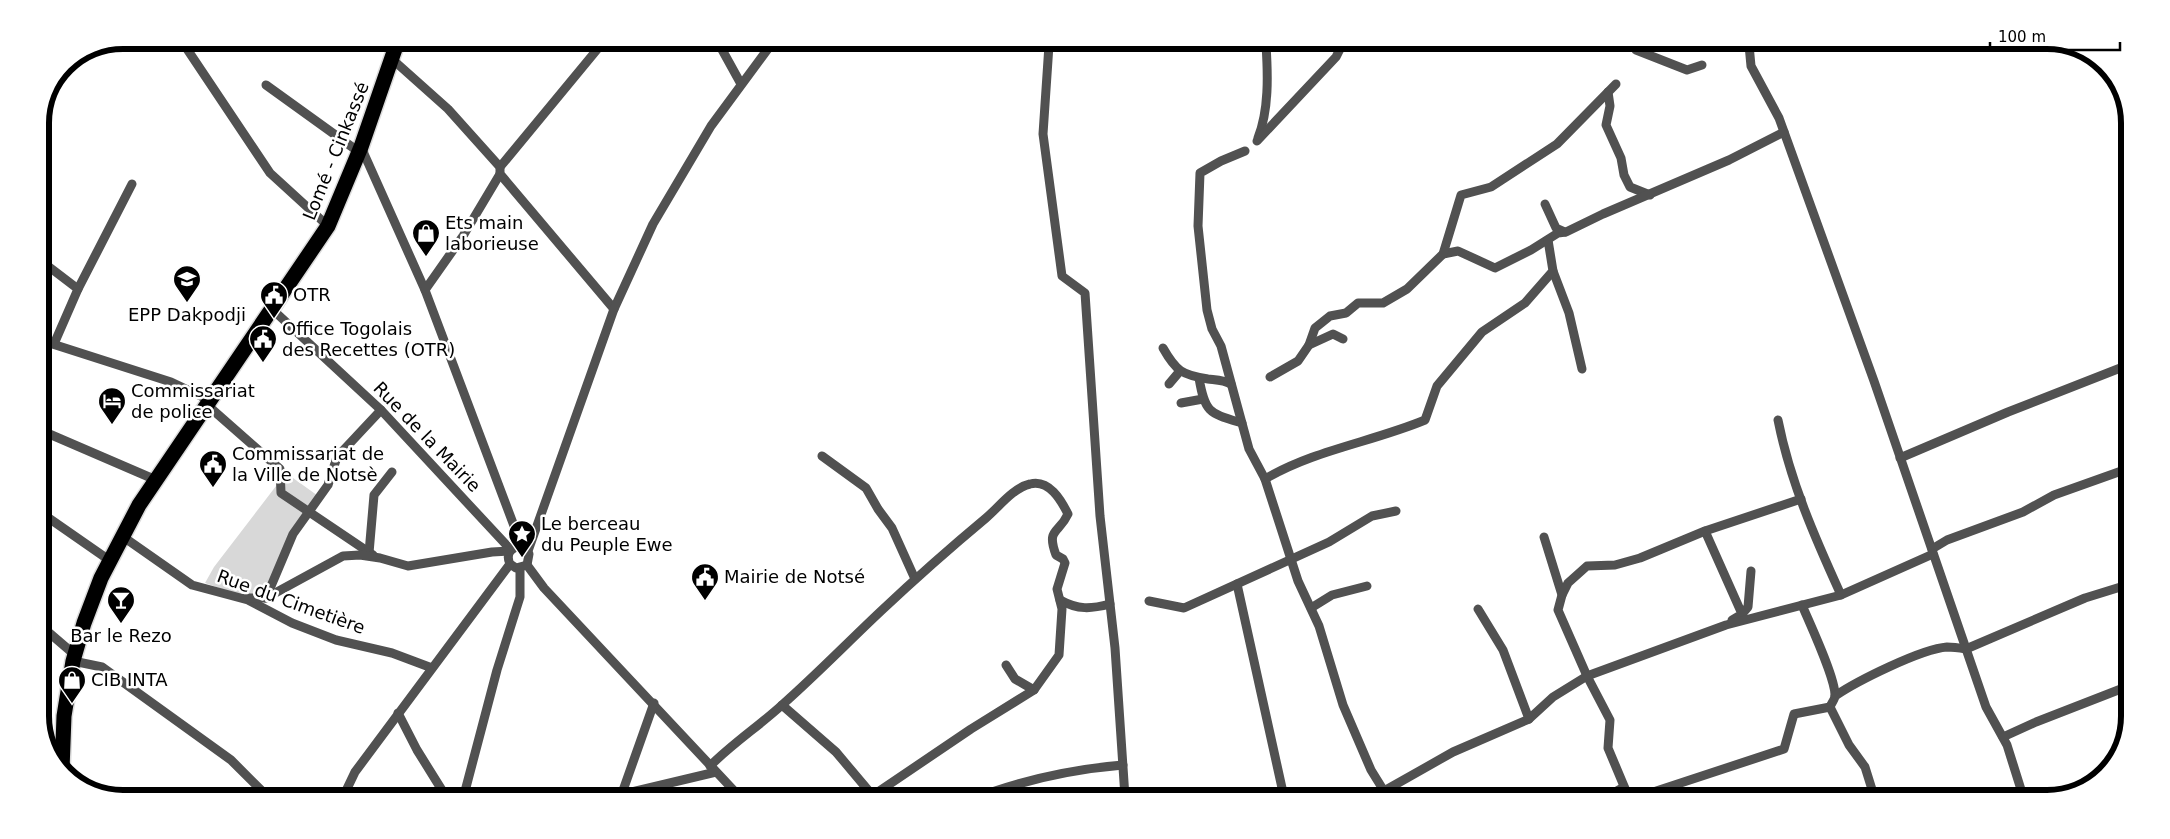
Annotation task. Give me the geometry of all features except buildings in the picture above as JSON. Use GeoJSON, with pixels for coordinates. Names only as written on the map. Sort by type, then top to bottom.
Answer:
{"type":"FeatureCollection","features":[{"type":"Feature","properties":{"kind":"highway","name":"Lomé - Cinkassé"},"geometry":{"type":"LineString","coordinates":[[62,758],[64,716],[74,658],[93,597],[109,560],[156,480],[207,402],[273,310],[328,226],[360,150],[394,52]]}},
{"type":"Feature","properties":{"kind":"street"},"geometry":{"type":"LineString","coordinates":[[187,49],[270,173],[328,226]]}},
{"type":"Feature","properties":{"kind":"street"},"geometry":{"type":"LineString","coordinates":[[425,290],[463,236],[500,170],[598,49]]}},
{"type":"Feature","properties":{"kind":"street"},"geometry":{"type":"LineString","coordinates":[[722,49],[742,84]]}},
{"type":"Feature","properties":{"kind":"street"},"geometry":{"type":"LineString","coordinates":[[525,549],[614,309],[653,224],[711,126],[768,49]]}},
{"type":"Feature","properties":{"kind":"street"},"geometry":{"type":"LineString","coordinates":[[1048,49],[1043,134],[1062,276],[1085,293],[1100,516],[1115,648],[1125,790]]}},
{"type":"Feature","properties":{"kind":"street"},"geometry":{"type":"LineString","coordinates":[[1266,49],[1268,73],[1262,128],[1257,140],[1336,57],[1340,49]]}},
{"type":"Feature","properties":{"kind":"street"},"geometry":{"type":"LineString","coordinates":[[1636,49],[1672,66],[1687,70],[1702,65]]}},
{"type":"Feature","properties":{"kind":"street"},"geometry":{"type":"LineString","coordinates":[[1749,49],[1751,66],[1779,118],[1986,707],[2002,737],[2021,790]]}},
{"type":"Feature","properties":{"kind":"street"},"geometry":{"type":"LineString","coordinates":[[394,52],[448,109],[614,309]]}},
{"type":"Feature","properties":{"kind":"street"},"geometry":{"type":"LineString","coordinates":[[1270,377],[1298,361],[1309,344],[1315,328],[1330,316],[1346,313],[1358,303],[1383,303],[1406,289],[1443,254],[1461,195],[1491,187],[1557,144],[1616,84]]}},
{"type":"Feature","properties":{"kind":"street"},"geometry":{"type":"LineString","coordinates":[[266,85],[360,150],[425,290],[530,558],[523,567],[520,597],[497,670],[465,790]]}},
{"type":"Feature","properties":{"kind":"street"},"geometry":{"type":"LineString","coordinates":[[1608,92],[1610,106],[1606,125],[1621,158],[1624,175],[1630,187],[1650,195]]}},
{"type":"Feature","properties":{"kind":"street"},"geometry":{"type":"LineString","coordinates":[[1443,254],[1458,251],[1495,268],[1532,250],[1558,233],[1566,232],[1603,214],[1729,160],[1784,132]]}},
{"type":"Feature","properties":{"kind":"street"},"geometry":{"type":"LineString","coordinates":[[1245,151],[1221,161],[1200,173],[1198,226],[1207,310],[1212,329],[1221,346],[1249,449],[1265,479],[1291,559],[1319,626],[1343,706],[1381,790]]}},
{"type":"Feature","properties":{"kind":"street"},"geometry":{"type":"LineString","coordinates":[[54,344],[78,288],[132,184]]}},
{"type":"Feature","properties":{"kind":"street"},"geometry":{"type":"LineString","coordinates":[[1545,204],[1556,228],[1566,232]]}},
{"type":"Feature","properties":{"kind":"street"},"geometry":{"type":"LineString","coordinates":[[1548,240],[1554,271],[1569,313],[1582,369]]}},
{"type":"Feature","properties":{"kind":"street"},"geometry":{"type":"LineString","coordinates":[[49,267],[78,288]]}},
{"type":"Feature","properties":{"kind":"street"},"geometry":{"type":"LineString","coordinates":[[1265,479],[1287,466],[1354,443],[1402,430],[1425,420],[1437,386],[1482,332],[1525,303],[1554,271]]}},
{"type":"Feature","properties":{"kind":"street","name":"Rue de la Mairie"},"geometry":{"type":"LineString","coordinates":[[273,310],[381,410],[510,550]]}},
{"type":"Feature","properties":{"kind":"street"},"geometry":{"type":"LineString","coordinates":[[1309,344],[1333,334],[1344,339]]}},
{"type":"Feature","properties":{"kind":"street"},"geometry":{"type":"LineString","coordinates":[[49,343],[171,382],[207,402],[280,469],[281,493],[380,558]]}},
{"type":"Feature","properties":{"kind":"street"},"geometry":{"type":"LineString","coordinates":[[1163,348],[1173,366],[1180,371],[1199,378],[1226,381],[1231,384]]}},
{"type":"Feature","properties":{"kind":"street"},"geometry":{"type":"LineString","coordinates":[[1900,458],[2008,412],[2121,368]]}},
{"type":"Feature","properties":{"kind":"street"},"geometry":{"type":"LineString","coordinates":[[1168,384],[1180,371]]}},
{"type":"Feature","properties":{"kind":"street"},"geometry":{"type":"LineString","coordinates":[[1199,378],[1203,399],[1214,414],[1242,423]]}},
{"type":"Feature","properties":{"kind":"street"},"geometry":{"type":"LineString","coordinates":[[1181,403],[1203,399]]}},
{"type":"Feature","properties":{"kind":"street"},"geometry":{"type":"LineString","coordinates":[[266,598],[293,534],[328,485],[336,457],[381,410]]}},
{"type":"Feature","properties":{"kind":"street"},"geometry":{"type":"LineString","coordinates":[[1778,420],[1785,456],[1816,539],[1841,595]]}},
{"type":"Feature","properties":{"kind":"street"},"geometry":{"type":"LineString","coordinates":[[49,434],[156,480]]}},
{"type":"Feature","properties":{"kind":"street"},"geometry":{"type":"LineString","coordinates":[[822,456],[866,488],[892,528],[915,579]]}},
{"type":"Feature","properties":{"kind":"street"},"geometry":{"type":"LineString","coordinates":[[1390,790],[1453,752],[1529,719],[1553,696],[1587,676],[1726,625],[1841,595],[1933,552],[1947,540],[2023,512],[2054,495],[2121,471]]}},
{"type":"Feature","properties":{"kind":"street"},"geometry":{"type":"LineString","coordinates":[[369,552],[374,495],[392,472]]}},
{"type":"Feature","properties":{"kind":"street"},"geometry":{"type":"LineString","coordinates":[[637,790],[713,769],[732,744],[782,705],[915,579],[998,508],[1008,497],[1027,484],[1033,483],[1048,487],[1055,493],[1068,514],[1065,521],[1053,532],[1052,538],[1056,555],[1063,559],[1065,563],[1057,589],[1062,609],[1059,656],[1034,690],[963,734],[881,790]]}},
{"type":"Feature","properties":{"kind":"street"},"geometry":{"type":"LineString","coordinates":[[1625,790],[1608,748],[1610,720],[1587,676],[1558,610],[1568,583],[1587,566],[1615,565],[1640,558],[1705,531],[1801,499]]}},
{"type":"Feature","properties":{"kind":"street"},"geometry":{"type":"LineString","coordinates":[[1149,601],[1184,608],[1329,542],[1372,516],[1396,511]]}},
{"type":"Feature","properties":{"kind":"street"},"geometry":{"type":"LineString","coordinates":[[49,518],[109,560]]}},
{"type":"Feature","properties":{"kind":"street"},"geometry":{"type":"LineString","coordinates":[[1705,531],[1742,614]]}},
{"type":"Feature","properties":{"kind":"street","name":"Rue du Cimetière"},"geometry":{"type":"LineString","coordinates":[[122,536],[192,585],[238,598],[292,623],[336,640],[392,653],[432,668]]}},
{"type":"Feature","properties":{"kind":"street"},"geometry":{"type":"LineString","coordinates":[[1544,536],[1562,595]]}},
{"type":"Feature","properties":{"kind":"street"},"geometry":{"type":"LineString","coordinates":[[238,598],[266,598],[343,556],[360,555],[380,558],[408,566],[492,552],[525,549]]}},
{"type":"Feature","properties":{"kind":"street"},"geometry":{"type":"LineString","coordinates":[[510,550],[508,556],[510,564]]}},
{"type":"Feature","properties":{"kind":"street"},"geometry":{"type":"LineString","coordinates":[[510,564],[523,567],[544,588],[654,703],[733,790]]}},
{"type":"Feature","properties":{"kind":"street"},"geometry":{"type":"LineString","coordinates":[[346,790],[355,772],[510,564]]}},
{"type":"Feature","properties":{"kind":"street"},"geometry":{"type":"LineString","coordinates":[[1726,625],[1742,614],[1748,607],[1751,571]]}},
{"type":"Feature","properties":{"kind":"street"},"geometry":{"type":"LineString","coordinates":[[1237,584],[1282,790]]}},
{"type":"Feature","properties":{"kind":"street"},"geometry":{"type":"LineString","coordinates":[[1311,608],[1332,595],[1367,586]]}},
{"type":"Feature","properties":{"kind":"street"},"geometry":{"type":"LineString","coordinates":[[1830,707],[1835,696],[1852,684],[1913,657],[1946,647],[1966,649],[2085,598],[2121,587]]}},
{"type":"Feature","properties":{"kind":"street"},"geometry":{"type":"LineString","coordinates":[[1060,600],[1076,607],[1084,608],[1110,604]]}},
{"type":"Feature","properties":{"kind":"street"},"geometry":{"type":"LineString","coordinates":[[1802,605],[1819,644],[1835,696]]}},
{"type":"Feature","properties":{"kind":"street"},"geometry":{"type":"LineString","coordinates":[[1478,609],[1503,650],[1529,719]]}},
{"type":"Feature","properties":{"kind":"street"},"geometry":{"type":"LineString","coordinates":[[49,634],[74,658],[102,667],[232,760],[261,790]]}},
{"type":"Feature","properties":{"kind":"street"},"geometry":{"type":"LineString","coordinates":[[1006,665],[1015,679],[1034,690]]}},
{"type":"Feature","properties":{"kind":"street"},"geometry":{"type":"LineString","coordinates":[[2002,737],[2121,689]]}},
{"type":"Feature","properties":{"kind":"street"},"geometry":{"type":"LineString","coordinates":[[621,790],[654,703]]}},
{"type":"Feature","properties":{"kind":"street"},"geometry":{"type":"LineString","coordinates":[[782,705],[836,752],[867,790]]}},
{"type":"Feature","properties":{"kind":"street"},"geometry":{"type":"LineString","coordinates":[[1659,790],[1784,749],[1794,714],[1830,707]]}},
{"type":"Feature","properties":{"kind":"street"},"geometry":{"type":"LineString","coordinates":[[1830,707],[1849,745],[1865,767],[1872,790]]}},
{"type":"Feature","properties":{"kind":"street"},"geometry":{"type":"LineString","coordinates":[[398,713],[443,790]]}},
{"type":"Feature","properties":{"kind":"street"},"geometry":{"type":"LineString","coordinates":[[998,790],[1029,779],[1084,768],[1123,765]]}},
{"type":"Feature","properties":{"kind":"street"},"geometry":{"type":"LineString","coordinates":[[1619,790],[1624,787]]}},
{"type":"Feature","properties":{"kind":"shaded area"},"geometry":{"type":"Polygon","coordinates":[[[286,473],[321,498],[292,534],[265,596],[239,595],[205,583],[214,567],[286,473]]]}},
{"type":"Feature","properties":{"kind":"place","name":"Ets main laborieuse"},"geometry":{"type":"Point","coordinates":[426,257]}},
{"type":"Feature","properties":{"kind":"place","name":"EPP Dakpodji"},"geometry":{"type":"Point","coordinates":[187,303]}},
{"type":"Feature","properties":{"kind":"place","name":"OTR"},"geometry":{"type":"Point","coordinates":[274,319]}},
{"type":"Feature","properties":{"kind":"place","name":"Office Togolais des Recettes (OTR)"},"geometry":{"type":"Point","coordinates":[263,363]}},
{"type":"Feature","properties":{"kind":"place","name":"Commissariat de police"},"geometry":{"type":"Point","coordinates":[112,425]}},
{"type":"Feature","properties":{"kind":"place","name":"Commissariat de la Ville de Notsè"},"geometry":{"type":"Point","coordinates":[213,488]}},
{"type":"Feature","properties":{"kind":"place","name":"Le berceau du Peuple Ewe"},"geometry":{"type":"Point","coordinates":[522,558]}},
{"type":"Feature","properties":{"kind":"place","name":"Mairie de Notsé"},"geometry":{"type":"Point","coordinates":[705,601]}},
{"type":"Feature","properties":{"kind":"place","name":"Bar le Rezo"},"geometry":{"type":"Point","coordinates":[121,624]}},
{"type":"Feature","properties":{"kind":"place","name":"CIB INTA"},"geometry":{"type":"Point","coordinates":[72,704]}}]}
